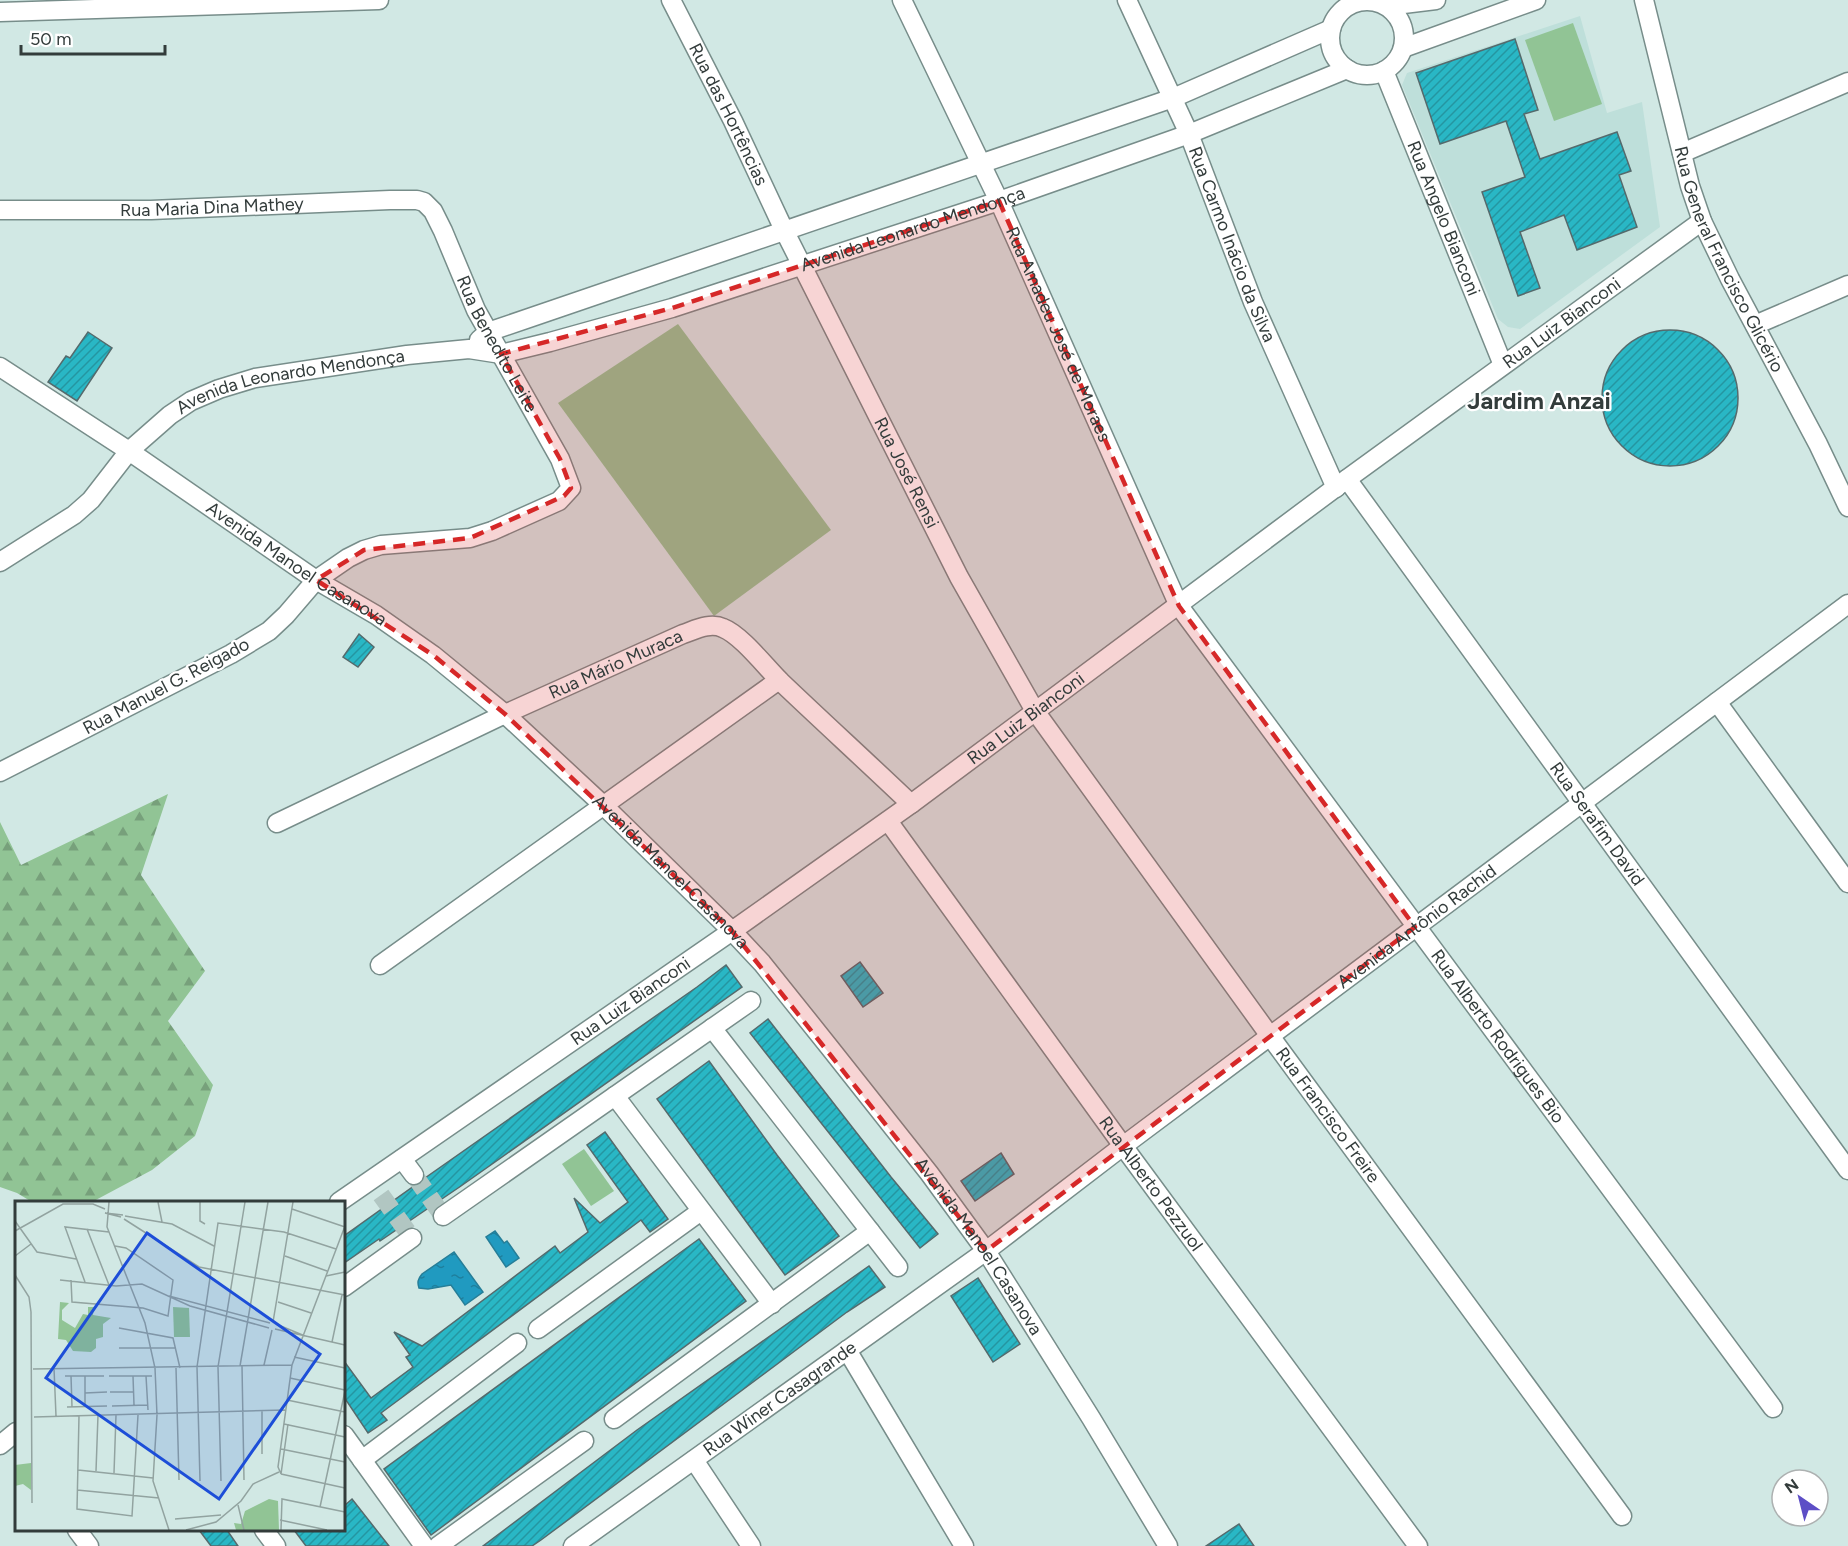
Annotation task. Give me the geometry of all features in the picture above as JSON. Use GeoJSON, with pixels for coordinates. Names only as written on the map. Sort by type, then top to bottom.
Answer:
{"type":"FeatureCollection","features":[{"type":"Feature","properties":{"kind":"street"},"geometry":{"type":"LineString","coordinates":[[0,12],[379,0]]}},
{"type":"Feature","properties":{"kind":"street","name":"Rua das Hortências"},"geometry":{"type":"LineString","coordinates":[[671,0],[733,121],[784,230]]}},
{"type":"Feature","properties":{"kind":"street","name":"Rua Amadeu José de Moraes"},"geometry":{"type":"LineString","coordinates":[[902,0],[999,201],[1179,606]]}},
{"type":"Feature","properties":{"kind":"street","name":"Rua Carmo Inácio da Silva"},"geometry":{"type":"LineString","coordinates":[[1127,0],[1189,134],[1253,303],[1341,484]]}},
{"type":"Feature","properties":{"kind":"street"},"geometry":{"type":"LineString","coordinates":[[1387,6],[1436,0]]}},
{"type":"Feature","properties":{"kind":"street"},"geometry":{"type":"LineString","coordinates":[[1403,48],[1536,0]]}},
{"type":"Feature","properties":{"kind":"street","name":"Rua General Francisco Glicério"},"geometry":{"type":"LineString","coordinates":[[1644,0],[1690,186],[1702,221],[1846,498]]}},
{"type":"Feature","properties":{"kind":"street"},"geometry":{"type":"LineString","coordinates":[[1352,2],[1376,2],[1387,6],[1402,24],[1403,48],[1398,58],[1391,67],[1369,75],[1358,74],[1347,69],[1338,62],[1330,40],[1331,29],[1336,18],[1352,2]]}},
{"type":"Feature","properties":{"kind":"street"},"geometry":{"type":"LineString","coordinates":[[469,350],[488,332],[1173,98],[1331,29]]}},
{"type":"Feature","properties":{"kind":"street","name":"Avenida Leonardo Mendonça"},"geometry":{"type":"LineString","coordinates":[[0,562],[74,515],[92,500],[129,451],[170,415],[191,401],[219,389],[255,378],[407,355],[469,350],[501,354],[672,309],[999,201],[1189,134],[1347,69]]}},
{"type":"Feature","properties":{"kind":"street","name":"Rua Angelo Bianconi"},"geometry":{"type":"LineString","coordinates":[[1384,71],[1503,365]]}},
{"type":"Feature","properties":{"kind":"street"},"geometry":{"type":"LineString","coordinates":[[1682,153],[1848,82]]}},
{"type":"Feature","properties":{"kind":"street","name":"Rua Maria Dina Mathey"},"geometry":{"type":"LineString","coordinates":[[0,210],[151,210],[390,200],[424,202]]}},
{"type":"Feature","properties":{"kind":"street","name":"Rua Benedito Leite"},"geometry":{"type":"LineString","coordinates":[[424,202],[433,211],[468,292],[560,459],[571,488]]}},
{"type":"Feature","properties":{"kind":"street","name":"Rua Luiz Bianconi"},"geometry":{"type":"LineString","coordinates":[[344,1201],[376,1188],[402,1159],[888,821],[1341,484],[1702,221]]}},
{"type":"Feature","properties":{"kind":"street","name":"Rua José Rensi"},"geometry":{"type":"LineString","coordinates":[[784,230],[959,577],[1035,711]]}},
{"type":"Feature","properties":{"kind":"street"},"geometry":{"type":"LineString","coordinates":[[1755,325],[1848,285]]}},
{"type":"Feature","properties":{"kind":"street","name":"Avenida Manoel Casanova"},"geometry":{"type":"LineString","coordinates":[[0,367],[129,451],[316,580],[376,615],[433,655],[505,714],[603,805],[732,931],[762,963],[837,1057],[929,1173],[986,1251],[1168,1546]]}},
{"type":"Feature","properties":{"kind":"street","name":"Rua Serafim David"},"geometry":{"type":"LineString","coordinates":[[1341,484],[1582,803],[1848,1170]]}},
{"type":"Feature","properties":{"kind":"street","name":"Rua Manuel G. Reigado"},"geometry":{"type":"LineString","coordinates":[[0,772],[231,654],[269,630],[286,615],[316,580],[348,558],[381,545],[470,538],[492,531],[559,501],[571,488]]}},
{"type":"Feature","properties":{"kind":"street","name":"Avenida Antônio Rachid"},"geometry":{"type":"LineString","coordinates":[[986,1251],[1848,604]]}},
{"type":"Feature","properties":{"kind":"street","name":"Rua Alberto Rodrigues Bio"},"geometry":{"type":"LineString","coordinates":[[1179,606],[1773,1408]]}},
{"type":"Feature","properties":{"kind":"street","name":"Rua Mário Muraca"},"geometry":{"type":"LineString","coordinates":[[277,823],[505,714],[683,634],[706,626],[722,627],[731,633],[911,804]]}},
{"type":"Feature","properties":{"kind":"street"},"geometry":{"type":"LineString","coordinates":[[380,965],[779,680]]}},
{"type":"Feature","properties":{"kind":"street"},"geometry":{"type":"LineString","coordinates":[[1717,702],[1848,883]]}},
{"type":"Feature","properties":{"kind":"street","name":"Rua Francisco Freire"},"geometry":{"type":"LineString","coordinates":[[1035,711],[1622,1516]]}},
{"type":"Feature","properties":{"kind":"street","name":"Rua Alberto Pezzuol"},"geometry":{"type":"LineString","coordinates":[[888,821],[1123,1146],[1418,1546]]}},
{"type":"Feature","properties":{"kind":"street"},"geometry":{"type":"LineString","coordinates":[[443,1216],[751,1001]]}},
{"type":"Feature","properties":{"kind":"street"},"geometry":{"type":"LineString","coordinates":[[712,1028],[898,1267]]}},
{"type":"Feature","properties":{"kind":"street"},"geometry":{"type":"LineString","coordinates":[[615,1096],[772,1304]]}},
{"type":"Feature","properties":{"kind":"street"},"geometry":{"type":"LineString","coordinates":[[402,1159],[414,1175]]}},
{"type":"Feature","properties":{"kind":"street"},"geometry":{"type":"LineString","coordinates":[[538,1329],[701,1211]]}},
{"type":"Feature","properties":{"kind":"street"},"geometry":{"type":"LineString","coordinates":[[614,1419],[870,1232]]}},
{"type":"Feature","properties":{"kind":"street"},"geometry":{"type":"LineString","coordinates":[[345,1286],[412,1238]]}},
{"type":"Feature","properties":{"kind":"street","name":"Rua Winer Casagrande"},"geometry":{"type":"LineString","coordinates":[[573,1546],[986,1251]]}},
{"type":"Feature","properties":{"kind":"street"},"geometry":{"type":"LineString","coordinates":[[362,1460],[517,1343]]}},
{"type":"Feature","properties":{"kind":"street"},"geometry":{"type":"LineString","coordinates":[[847,1350],[963,1546]]}},
{"type":"Feature","properties":{"kind":"street"},"geometry":{"type":"LineString","coordinates":[[345,1436],[424,1546]]}},
{"type":"Feature","properties":{"kind":"street"},"geometry":{"type":"LineString","coordinates":[[438,1546],[584,1441]]}},
{"type":"Feature","properties":{"kind":"street"},"geometry":{"type":"LineString","coordinates":[[694,1460],[751,1546]]}},
{"type":"Feature","properties":{"kind":"street"},"geometry":{"type":"LineString","coordinates":[[77,1531],[89,1546]]}},
{"type":"Feature","properties":{"kind":"street"},"geometry":{"type":"LineString","coordinates":[[265,1531],[276,1546]]}},
{"type":"Feature","properties":{"kind":"highlighted area"},"geometry":{"type":"Polygon","coordinates":[[[999,201],[1179,606],[1415,927],[986,1251],[732,931],[505,714],[433,655],[316,580],[364,550],[470,538],[564,496],[571,488],[560,459],[501,354],[672,308],[999,201]]]}},
{"type":"Feature","properties":{"kind":"shaded area"},"geometry":{"type":"Polygon","coordinates":[[[1580,16],[1607,113],[1642,102],[1660,227],[1520,329],[1508,327],[1498,319],[1402,85],[1407,73],[1580,16]]]}},
{"type":"Feature","properties":{"kind":"green space"},"geometry":{"type":"Polygon","coordinates":[[[1573,23],[1602,104],[1554,121],[1525,40],[1573,23]]]}},
{"type":"Feature","properties":{"kind":"green space"},"geometry":{"type":"Polygon","coordinates":[[[678,324],[831,530],[714,616],[558,403],[678,324]]]}},
{"type":"Feature","properties":{"kind":"green space"},"geometry":{"type":"Polygon","coordinates":[[[168,794],[141,875],[205,971],[168,1021],[213,1085],[195,1136],[152,1170],[94,1201],[30,1201],[0,1187],[0,822],[21,865],[168,794]]]}},
{"type":"Feature","properties":{"kind":"green space"},"geometry":{"type":"Polygon","coordinates":[[[584,1149],[614,1191],[591,1206],[562,1164],[584,1149]]]}},
{"type":"Feature","properties":{"kind":"water"},"geometry":{"type":"Polygon","coordinates":[[[495,1231],[504,1243],[507,1241],[519,1258],[506,1267],[486,1237],[495,1231]]]}},
{"type":"Feature","properties":{"kind":"water"},"geometry":{"type":"Polygon","coordinates":[[[454,1252],[483,1292],[465,1305],[451,1285],[428,1289],[418,1286],[422,1274],[454,1252]]]}},
{"type":"Feature","properties":{"kind":"building"},"geometry":{"type":"Polygon","coordinates":[[[1515,39],[1538,110],[1524,114],[1540,159],[1617,132],[1631,171],[1619,175],[1637,227],[1577,250],[1564,215],[1520,232],[1540,288],[1518,296],[1482,192],[1525,177],[1506,121],[1440,144],[1416,73],[1515,39]]]}},
{"type":"Feature","properties":{"kind":"building"},"geometry":{"type":"Polygon","coordinates":[[[1670,330],[1696,335],[1718,350],[1733,372],[1738,398],[1733,424],[1718,446],[1696,461],[1670,466],[1644,461],[1622,446],[1607,424],[1602,398],[1607,372],[1622,350],[1644,335],[1670,330]]]}},
{"type":"Feature","properties":{"kind":"building"},"geometry":{"type":"Polygon","coordinates":[[[88,332],[112,348],[77,401],[48,382],[66,356],[70,358],[88,332]]]}},
{"type":"Feature","properties":{"kind":"building"},"geometry":{"type":"Polygon","coordinates":[[[359,634],[374,647],[358,667],[343,657],[359,634]]]}},
{"type":"Feature","properties":{"kind":"building"},"geometry":{"type":"Polygon","coordinates":[[[860,962],[883,993],[863,1007],[841,976],[860,962]]]}},
{"type":"Feature","properties":{"kind":"building"},"geometry":{"type":"Polygon","coordinates":[[[726,965],[742,987],[461,1186],[345,1262],[345,1235],[726,965]]]}},
{"type":"Feature","properties":{"kind":"building"},"geometry":{"type":"Polygon","coordinates":[[[768,1019],[938,1234],[920,1248],[750,1033],[768,1019]]]}},
{"type":"Feature","properties":{"kind":"building"},"geometry":{"type":"Polygon","coordinates":[[[709,1061],[839,1236],[785,1275],[657,1099],[709,1061]]]}},
{"type":"Feature","properties":{"kind":"building"},"geometry":{"type":"Polygon","coordinates":[[[605,1132],[668,1219],[650,1232],[641,1220],[381,1413],[387,1420],[368,1433],[345,1398],[345,1362],[371,1398],[413,1367],[406,1357],[410,1355],[394,1332],[422,1346],[555,1246],[560,1253],[588,1232],[574,1198],[600,1223],[628,1202],[587,1145],[605,1132]]]}},
{"type":"Feature","properties":{"kind":"building"},"geometry":{"type":"Polygon","coordinates":[[[1001,1153],[1014,1174],[975,1201],[961,1181],[1001,1153]]]}},
{"type":"Feature","properties":{"kind":"building"},"geometry":{"type":"Polygon","coordinates":[[[699,1239],[746,1301],[431,1535],[384,1469],[699,1239]]]}},
{"type":"Feature","properties":{"kind":"building"},"geometry":{"type":"Polygon","coordinates":[[[869,1266],[885,1287],[847,1312],[541,1540],[532,1546],[483,1546],[637,1430],[869,1266]]]}},
{"type":"Feature","properties":{"kind":"building"},"geometry":{"type":"Polygon","coordinates":[[[978,1278],[1020,1344],[993,1362],[951,1296],[978,1278]]]}},
{"type":"Feature","properties":{"kind":"building"},"geometry":{"type":"Polygon","coordinates":[[[352,1499],[389,1546],[306,1546],[295,1531],[345,1531],[345,1505],[352,1499]]]}},
{"type":"Feature","properties":{"kind":"building"},"geometry":{"type":"Polygon","coordinates":[[[1239,1524],[1254,1546],[1206,1546],[1239,1524]]]}},
{"type":"Feature","properties":{"kind":"building"},"geometry":{"type":"Polygon","coordinates":[[[200,1531],[228,1531],[238,1546],[211,1546],[200,1531]]]}},
{"type":"Feature","properties":{"kind":"tunnel"},"geometry":{"type":"LineString","coordinates":[[414,1175],[443,1216]]}},
{"type":"Feature","properties":{"kind":"tunnel"},"geometry":{"type":"LineString","coordinates":[[381,1195],[412,1238]]}},
{"type":"Feature","properties":{"kind":"district","name":"Jardim Anzai"},"geometry":{"type":"Point","coordinates":[1539,400]}}]}
